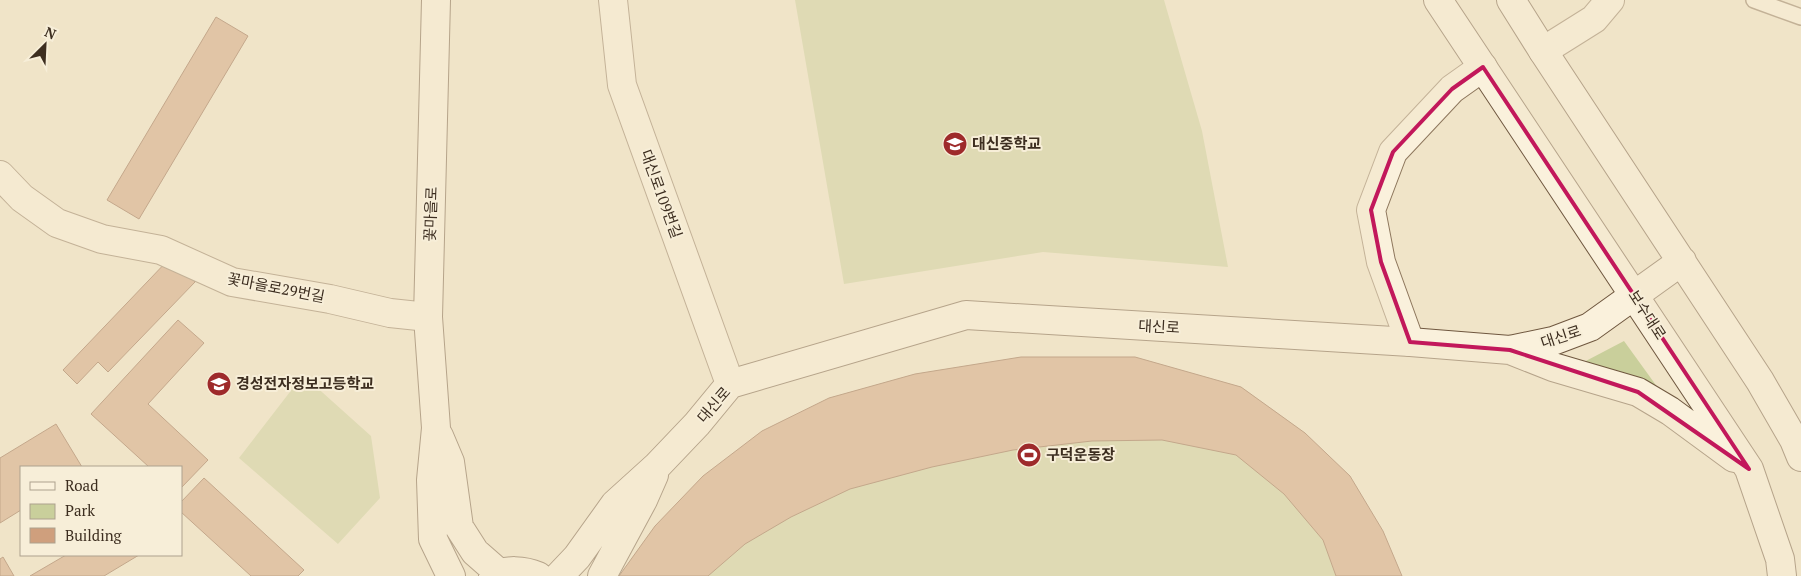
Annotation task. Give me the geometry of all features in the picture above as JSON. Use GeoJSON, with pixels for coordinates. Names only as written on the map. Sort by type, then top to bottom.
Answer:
{"type":"FeatureCollection","features":[{"type":"Feature","properties":{"kind":"street","name":"꽃마을로"},"geometry":{"type":"LineString","coordinates":[[436,0],[428,317],[436,428],[431,480],[433,539],[451,576]]}},
{"type":"Feature","properties":{"kind":"street","name":"대신로109번길"},"geometry":{"type":"LineString","coordinates":[[613,0],[622,85],[730,384]]}},
{"type":"Feature","properties":{"kind":"street","name":"보수대로"},"geometry":{"type":"LineString","coordinates":[[1438,0],[1749,469],[1788,562]]}},
{"type":"Feature","properties":{"kind":"street"},"geometry":{"type":"LineString","coordinates":[[1511,0],[1542,52],[1760,381],[1794,440],[1801,457]]}},
{"type":"Feature","properties":{"kind":"street"},"geometry":{"type":"LineString","coordinates":[[1542,52],[1594,19],[1610,0]]}},
{"type":"Feature","properties":{"kind":"street"},"geometry":{"type":"LineString","coordinates":[[1410,342],[1381,262],[1371,210],[1393,152],[1452,89],[1483,67]]}},
{"type":"Feature","properties":{"kind":"street","name":"꽃마을로29번길"},"geometry":{"type":"LineString","coordinates":[[0,175],[22,198],[57,223],[102,239],[161,250],[232,282],[330,299],[390,313],[428,317]]}},
{"type":"Feature","properties":{"kind":"street","name":"대신로"},"geometry":{"type":"LineString","coordinates":[[559,576],[577,557],[615,504],[657,466],[697,424],[730,384],[966,315],[1410,342],[1510,350],[1553,341],[1590,327],[1682,261]]}},
{"type":"Feature","properties":{"kind":"street"},"geometry":{"type":"LineString","coordinates":[[1510,350],[1553,366],[1638,392],[1670,411],[1749,469]]}},
{"type":"Feature","properties":{"kind":"street","name":"꽃마을로"},"geometry":{"type":"LineString","coordinates":[[436,428],[450,462],[459,527],[475,552],[496,574],[517,571],[538,576]]}},
{"type":"Feature","properties":{"kind":"street","name":"대신로"},"geometry":{"type":"LineString","coordinates":[[602,576],[643,500],[657,466]]}},
{"type":"Feature","properties":{"kind":"lane"},"geometry":{"type":"LineString","coordinates":[[1754,0],[1801,17]]}},
{"type":"Feature","properties":{"kind":"highlighted area"},"geometry":{"type":"Polygon","coordinates":[[[1483,67],[1749,469],[1638,392],[1510,350],[1410,342],[1381,262],[1371,210],[1393,152],[1452,89],[1483,67]]]}},
{"type":"Feature","properties":{"kind":"green space","name":"대신중학교"},"geometry":{"type":"Polygon","coordinates":[[[795,0],[1164,0],[1202,131],[1228,267],[1043,252],[844,284],[795,0]]]}},
{"type":"Feature","properties":{"kind":"green space"},"geometry":{"type":"Polygon","coordinates":[[[1624,341],[1658,388],[1582,363],[1624,341]]]}},
{"type":"Feature","properties":{"kind":"green space","name":"구덕운동장"},"geometry":{"type":"Polygon","coordinates":[[[1021,357],[1135,357],[1241,387],[1305,433],[1402,576],[619,576],[655,526],[829,398],[915,374],[1021,357]]]}},
{"type":"Feature","properties":{"kind":"green space"},"geometry":{"type":"Polygon","coordinates":[[[303,375],[371,436],[380,498],[338,544],[239,458],[303,375]]]}},
{"type":"Feature","properties":{"kind":"building"},"geometry":{"type":"Polygon","coordinates":[[[216,17],[248,36],[139,219],[107,200],[216,17]]]}},
{"type":"Feature","properties":{"kind":"building"},"geometry":{"type":"Polygon","coordinates":[[[170,258],[195,282],[108,372],[98,362],[77,384],[63,370],[170,258]]]}},
{"type":"Feature","properties":{"kind":"building"},"geometry":{"type":"Polygon","coordinates":[[[178,320],[204,343],[148,404],[208,460],[182,487],[182,466],[148,466],[91,414],[178,320]]]}},
{"type":"Feature","properties":{"kind":"building"},"geometry":{"type":"Polygon","coordinates":[[[1021,357],[1135,357],[1241,387],[1305,433],[1350,476],[1383,531],[1402,576],[1336,576],[1323,540],[1284,494],[1236,455],[1162,440],[1092,441],[1013,450],[932,467],[850,489],[791,517],[745,544],[708,576],[619,576],[655,526],[703,476],[762,431],[829,398],[915,374],[1021,357]]]}},
{"type":"Feature","properties":{"kind":"building"},"geometry":{"type":"Polygon","coordinates":[[[56,424],[81,466],[20,466],[20,511],[0,523],[0,458],[56,424]]]}},
{"type":"Feature","properties":{"kind":"building"},"geometry":{"type":"Polygon","coordinates":[[[204,478],[304,570],[298,576],[251,576],[182,513],[182,501],[204,478]]]}},
{"type":"Feature","properties":{"kind":"building"},"geometry":{"type":"Polygon","coordinates":[[[64,556],[137,556],[104,576],[30,576],[64,556]]]}},
{"type":"Feature","properties":{"kind":"building"},"geometry":{"type":"Polygon","coordinates":[[[3,557],[14,576],[0,576],[0,559],[3,557]]]}},
{"type":"Feature","properties":{"kind":"place","name":"대신중학교"},"geometry":{"type":"Point","coordinates":[955,144]}},
{"type":"Feature","properties":{"kind":"place","name":"경성전자정보고등학교"},"geometry":{"type":"Point","coordinates":[219,384]}},
{"type":"Feature","properties":{"kind":"place","name":"구덕운동장"},"geometry":{"type":"Point","coordinates":[1029,455]}}]}
